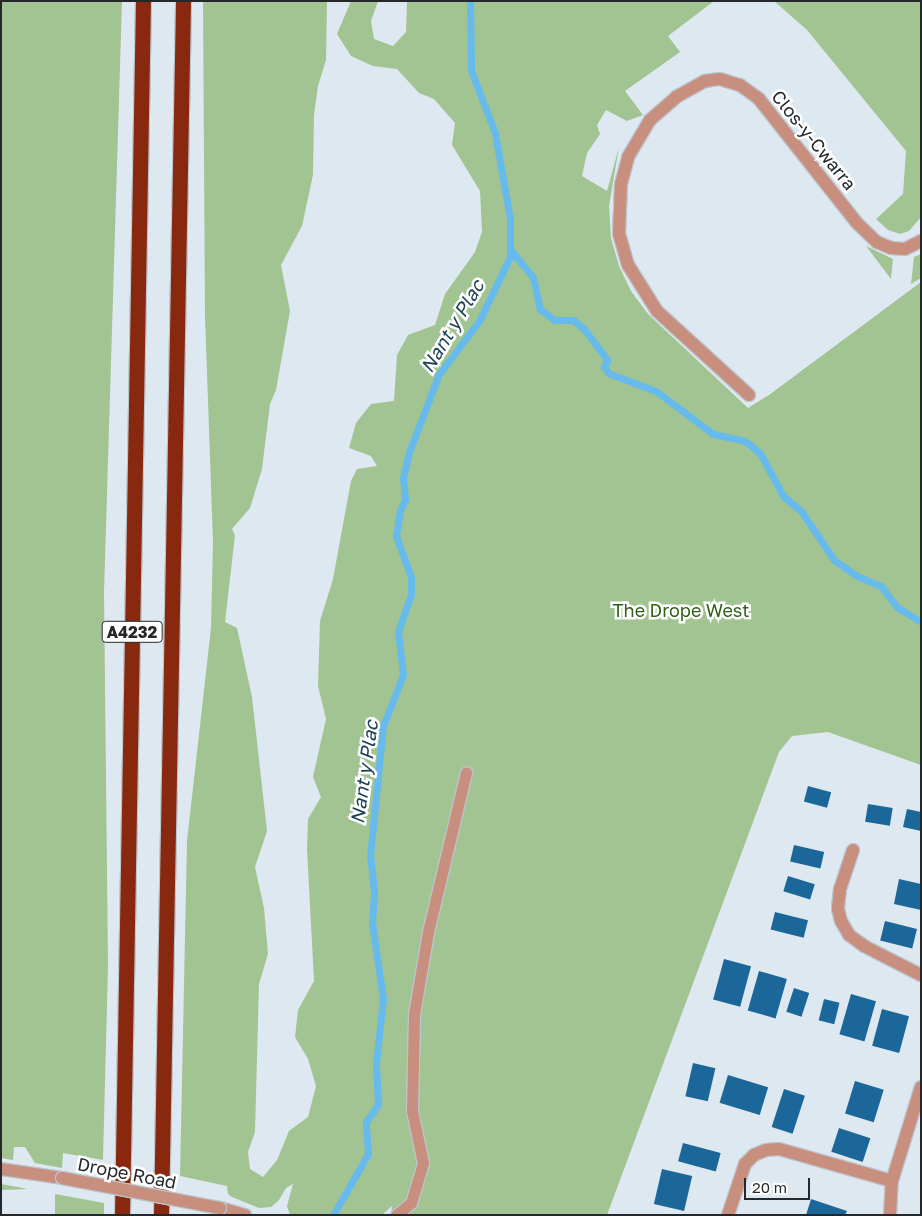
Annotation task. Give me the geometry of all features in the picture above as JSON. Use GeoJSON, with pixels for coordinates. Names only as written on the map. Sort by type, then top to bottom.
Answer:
{"type":"FeatureCollection","features":[{"type":"Feature","properties":{"kind":"highway","name":"A4232"},"geometry":{"type":"LineString","coordinates":[[122,1215],[143,1]]}},
{"type":"Feature","properties":{"kind":"highway","name":"A4232"},"geometry":{"type":"LineString","coordinates":[[161,1215],[183,1]]}},
{"type":"Feature","properties":{"kind":"street","name":"Clos-y-Cwarra"},"geometry":{"type":"LineString","coordinates":[[749,395],[657,311],[628,265],[619,234],[621,184],[628,157],[650,120],[676,98],[705,81],[720,79],[740,85],[759,99],[857,223],[877,242],[891,248],[905,249],[921,241]]}},
{"type":"Feature","properties":{"kind":"street"},"geometry":{"type":"LineString","coordinates":[[853,850],[838,909],[845,928],[864,946],[921,975]]}},
{"type":"Feature","properties":{"kind":"street"},"geometry":{"type":"LineString","coordinates":[[890,1215],[892,1181],[921,1087]]}},
{"type":"Feature","properties":{"kind":"street"},"geometry":{"type":"LineString","coordinates":[[728,1215],[745,1164],[754,1155],[766,1150],[780,1149],[892,1181]]}},
{"type":"Feature","properties":{"kind":"street","name":"Drope Road"},"geometry":{"type":"LineString","coordinates":[[1,1169],[62,1178],[220,1208],[245,1215]]}},
{"type":"Feature","properties":{"kind":"lane"},"geometry":{"type":"LineString","coordinates":[[396,1215],[411,1203],[423,1163],[412,1111],[414,1014],[428,932],[466,772]]}},
{"type":"Feature","properties":{"kind":"green space"},"geometry":{"type":"Polygon","coordinates":[[[1,1],[122,1],[104,592],[108,965],[103,1160],[63,1153],[62,1168],[35,1163],[25,1147],[14,1147],[13,1160],[1,1158],[1,1]]]}},
{"type":"Feature","properties":{"kind":"green space","name":"The Drope West"},"geometry":{"type":"Polygon","coordinates":[[[203,1],[327,1],[326,60],[318,86],[314,115],[313,175],[302,226],[281,265],[290,311],[276,390],[270,404],[262,469],[250,508],[232,529],[235,535],[225,622],[237,628],[252,697],[267,831],[255,867],[264,908],[268,954],[259,984],[255,1132],[248,1152],[250,1169],[263,1177],[277,1160],[289,1131],[308,1117],[316,1086],[308,1059],[295,1037],[298,1010],[314,981],[307,849],[308,819],[321,797],[313,777],[326,719],[318,686],[320,621],[333,579],[351,481],[357,469],[377,466],[371,456],[349,448],[356,423],[371,404],[394,401],[397,355],[408,335],[435,325],[445,294],[475,252],[482,232],[480,191],[452,145],[455,123],[434,99],[419,93],[397,69],[373,66],[351,56],[337,34],[351,1],[378,1],[371,21],[374,39],[393,46],[406,32],[407,1],[714,1],[668,36],[680,52],[625,91],[643,115],[627,121],[606,110],[597,125],[600,134],[587,153],[582,176],[607,191],[619,147],[609,206],[611,238],[619,266],[631,291],[648,314],[748,408],[769,395],[921,282],[921,765],[828,732],[792,736],[779,752],[607,1215],[391,1215],[392,1206],[382,1215],[290,1215],[287,1206],[293,1184],[286,1188],[279,1200],[271,1207],[259,1208],[232,1197],[228,1194],[227,1186],[180,1176],[187,841],[211,628],[213,542],[205,317],[203,1]]]}},
{"type":"Feature","properties":{"kind":"green space"},"geometry":{"type":"Polygon","coordinates":[[[774,1],[921,1],[921,217],[909,231],[900,234],[888,230],[876,219],[903,194],[906,151],[807,30],[774,1]]]}},
{"type":"Feature","properties":{"kind":"green space"},"geometry":{"type":"Polygon","coordinates":[[[866,246],[893,259],[891,279],[866,246]]]}},
{"type":"Feature","properties":{"kind":"green space"},"geometry":{"type":"Polygon","coordinates":[[[921,254],[921,278],[911,284],[914,257],[921,254]]]}},
{"type":"Feature","properties":{"kind":"green space"},"geometry":{"type":"Polygon","coordinates":[[[1,1184],[28,1189],[1,1190],[1,1184]]]}},
{"type":"Feature","properties":{"kind":"green space"},"geometry":{"type":"Polygon","coordinates":[[[55,1194],[104,1203],[104,1215],[55,1215],[55,1194]]]}},
{"type":"Feature","properties":{"kind":"building"},"geometry":{"type":"Polygon","coordinates":[[[808,786],[831,792],[827,808],[804,801],[808,786]]]}},
{"type":"Feature","properties":{"kind":"building"},"geometry":{"type":"Polygon","coordinates":[[[868,804],[893,808],[890,826],[865,822],[868,804]]]}},
{"type":"Feature","properties":{"kind":"building"},"geometry":{"type":"Polygon","coordinates":[[[907,809],[921,812],[921,831],[903,827],[907,809]]]}},
{"type":"Feature","properties":{"kind":"building"},"geometry":{"type":"Polygon","coordinates":[[[794,845],[824,852],[820,869],[790,862],[794,845]]]}},
{"type":"Feature","properties":{"kind":"building"},"geometry":{"type":"Polygon","coordinates":[[[788,876],[815,884],[810,899],[783,891],[788,876]]]}},
{"type":"Feature","properties":{"kind":"building"},"geometry":{"type":"Polygon","coordinates":[[[899,879],[921,884],[921,910],[894,904],[899,879]]]}},
{"type":"Feature","properties":{"kind":"building"},"geometry":{"type":"Polygon","coordinates":[[[775,912],[808,920],[804,938],[771,929],[775,912]]]}},
{"type":"Feature","properties":{"kind":"building"},"geometry":{"type":"Polygon","coordinates":[[[885,921],[917,929],[912,948],[880,940],[885,921]]]}},
{"type":"Feature","properties":{"kind":"building"},"geometry":{"type":"Polygon","coordinates":[[[724,959],[751,966],[740,1007],[713,1000],[724,959]]]}},
{"type":"Feature","properties":{"kind":"building"},"geometry":{"type":"Polygon","coordinates":[[[759,971],[787,979],[776,1018],[748,1010],[759,971]]]}},
{"type":"Feature","properties":{"kind":"building"},"geometry":{"type":"Polygon","coordinates":[[[794,988],[809,993],[801,1017],[786,1012],[794,988]]]}},
{"type":"Feature","properties":{"kind":"building"},"geometry":{"type":"Polygon","coordinates":[[[851,994],[876,1001],[864,1042],[839,1034],[851,994]]]}},
{"type":"Feature","properties":{"kind":"building"},"geometry":{"type":"Polygon","coordinates":[[[824,999],[840,1003],[834,1024],[819,1020],[824,999]]]}},
{"type":"Feature","properties":{"kind":"building"},"geometry":{"type":"Polygon","coordinates":[[[882,1009],[909,1016],[899,1053],[872,1046],[882,1009]]]}},
{"type":"Feature","properties":{"kind":"building"},"geometry":{"type":"Polygon","coordinates":[[[693,1063],[715,1068],[708,1101],[685,1096],[693,1063]]]}},
{"type":"Feature","properties":{"kind":"building"},"geometry":{"type":"Polygon","coordinates":[[[728,1075],[768,1087],[760,1115],[720,1103],[728,1075]]]}},
{"type":"Feature","properties":{"kind":"building"},"geometry":{"type":"Polygon","coordinates":[[[855,1081],[884,1090],[874,1122],[845,1114],[855,1081]]]}},
{"type":"Feature","properties":{"kind":"building"},"geometry":{"type":"Polygon","coordinates":[[[784,1089],[805,1096],[793,1134],[772,1127],[784,1089]]]}},
{"type":"Feature","properties":{"kind":"building"},"geometry":{"type":"Polygon","coordinates":[[[839,1128],[870,1138],[863,1162],[831,1152],[839,1128]]]}},
{"type":"Feature","properties":{"kind":"building"},"geometry":{"type":"Polygon","coordinates":[[[683,1143],[721,1153],[716,1171],[678,1161],[683,1143]]]}},
{"type":"Feature","properties":{"kind":"building"},"geometry":{"type":"Polygon","coordinates":[[[662,1169],[692,1176],[684,1211],[654,1204],[662,1169]]]}},
{"type":"Feature","properties":{"kind":"building"},"geometry":{"type":"Polygon","coordinates":[[[811,1199],[847,1211],[845,1215],[806,1215],[811,1199]]]}},
{"type":"Feature","properties":{"kind":"waterway","name":"Nant y Plac"},"geometry":{"type":"LineString","coordinates":[[333,1215],[368,1154],[366,1122],[378,1104],[376,1064],[383,999],[372,923],[374,892],[370,856],[383,726],[403,675],[398,632],[411,595],[411,577],[396,536],[400,510],[405,500],[403,478],[409,452],[439,374],[479,321],[510,257],[510,219],[495,133],[471,70],[470,1]]}},
{"type":"Feature","properties":{"kind":"waterway"},"geometry":{"type":"LineString","coordinates":[[510,249],[533,277],[540,309],[554,320],[573,320],[584,329],[607,360],[604,366],[608,373],[656,391],[713,434],[745,441],[760,453],[783,496],[801,511],[834,560],[857,576],[881,586],[897,607],[921,622]]}}]}
